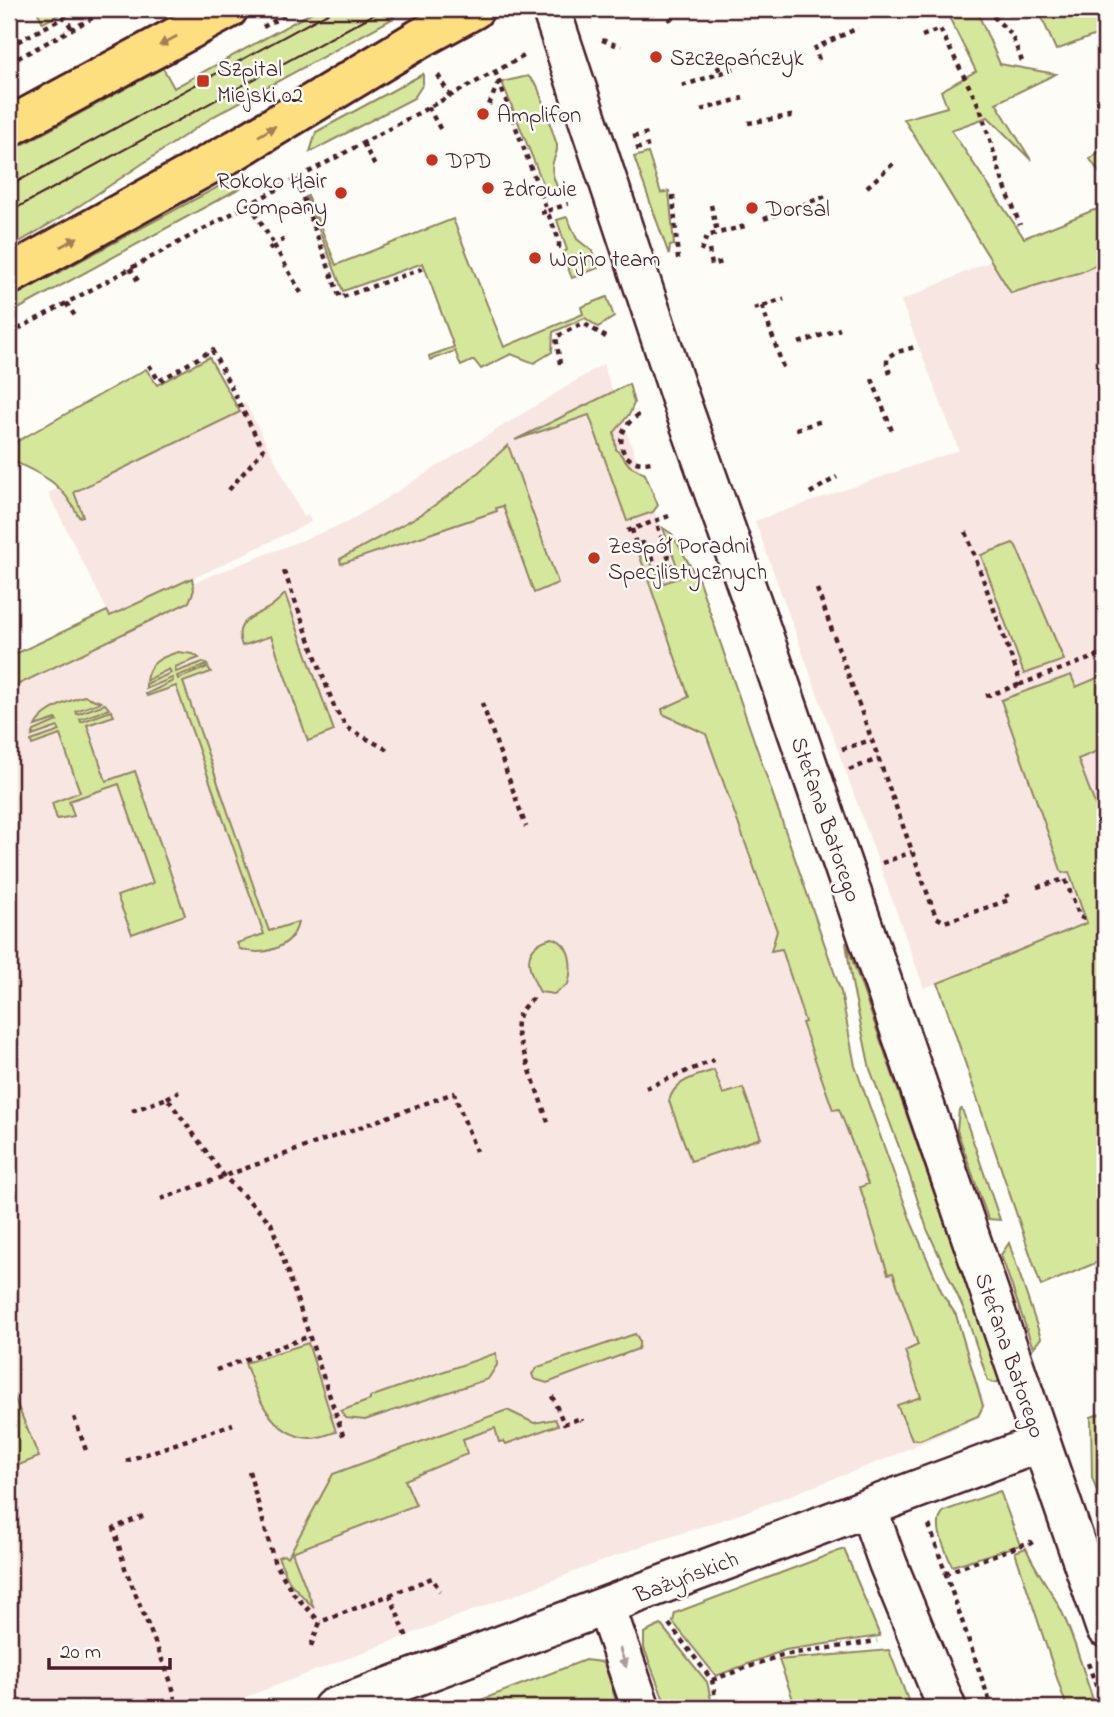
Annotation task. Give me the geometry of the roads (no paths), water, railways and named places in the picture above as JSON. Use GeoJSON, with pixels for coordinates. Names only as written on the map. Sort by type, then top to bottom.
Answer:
{"type":"FeatureCollection","features":[{"type":"Feature","properties":{"kind":"main road"},"geometry":{"type":"LineString","coordinates":[[9,128],[228,9]]}},
{"type":"Feature","properties":{"kind":"main road"},"geometry":{"type":"LineString","coordinates":[[9,275],[237,149],[419,39],[474,9]]}},
{"type":"Feature","properties":{"kind":"street","name":"Stefana Batorego"},"geometry":{"type":"LineString","coordinates":[[556,22],[677,390],[756,612],[1105,1629]]}},
{"type":"Feature","properties":{"kind":"street","name":"Bażyńskich"},"geometry":{"type":"LineString","coordinates":[[332,1708],[1041,1443]]}},
{"type":"Feature","properties":{"kind":"street"},"geometry":{"type":"LineString","coordinates":[[868,1508],[947,1708]]}},
{"type":"Feature","properties":{"kind":"street"},"geometry":{"type":"LineString","coordinates":[[606,1607],[640,1708]]}},
{"type":"Feature","properties":{"kind":"tram line"},"geometry":{"type":"LineString","coordinates":[[9,186],[335,9]]}},
{"type":"Feature","properties":{"kind":"tram line"},"geometry":{"type":"LineString","coordinates":[[9,212],[384,9]]}},
{"type":"Feature","properties":{"kind":"place","name":"Szczepańczyk"},"geometry":{"type":"Point","coordinates":[656,57]}},
{"type":"Feature","properties":{"kind":"place","name":"Szpital Miejski 02"},"geometry":{"type":"Point","coordinates":[203,81]}},
{"type":"Feature","properties":{"kind":"place","name":"Amplifon"},"geometry":{"type":"Point","coordinates":[483,114]}},
{"type":"Feature","properties":{"kind":"place","name":"DPD"},"geometry":{"type":"Point","coordinates":[432,160]}},
{"type":"Feature","properties":{"kind":"place","name":"Zdrowie"},"geometry":{"type":"Point","coordinates":[488,188]}},
{"type":"Feature","properties":{"kind":"place","name":"Rokoko Hair Company"},"geometry":{"type":"Point","coordinates":[341,193]}},
{"type":"Feature","properties":{"kind":"place","name":"Dorsal"},"geometry":{"type":"Point","coordinates":[752,208]}},
{"type":"Feature","properties":{"kind":"place","name":"Wojno team"},"geometry":{"type":"Point","coordinates":[535,258]}},
{"type":"Feature","properties":{"kind":"place","name":"Zespół Poradni Specjlistycznych"},"geometry":{"type":"Point","coordinates":[594,558]}}]}
